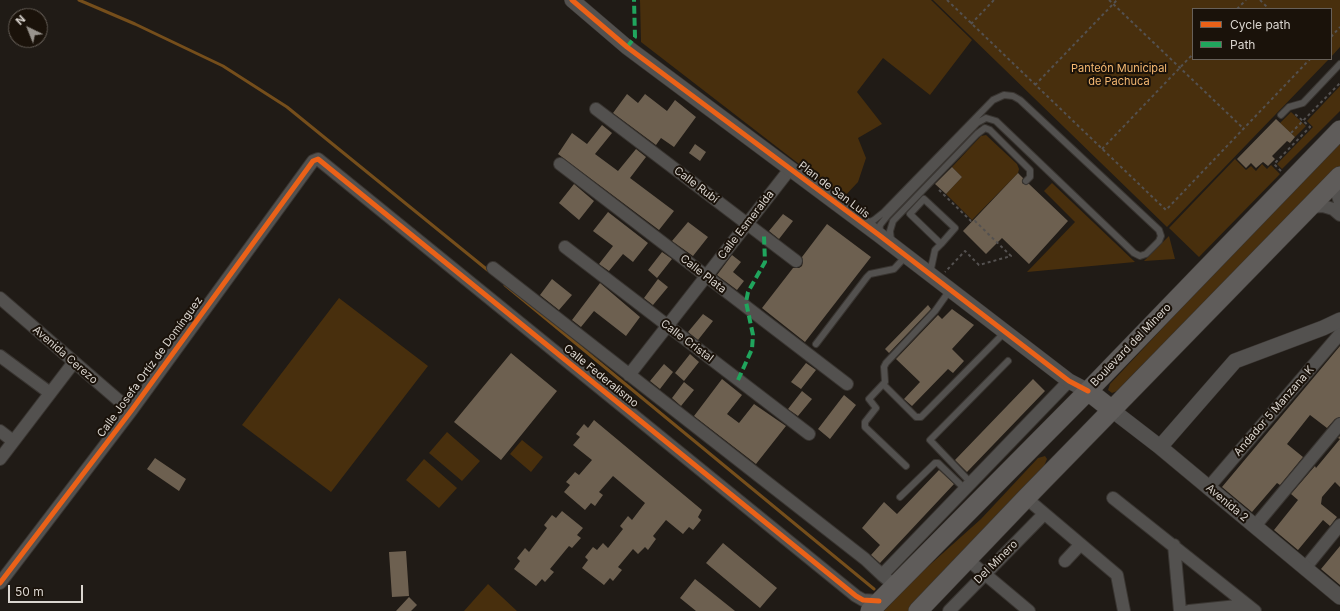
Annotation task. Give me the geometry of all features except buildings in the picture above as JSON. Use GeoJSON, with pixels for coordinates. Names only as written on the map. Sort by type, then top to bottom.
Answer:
{"type":"FeatureCollection","features":[{"type":"Feature","properties":{"kind":"main road","name":"Boulevard del Minero"},"geometry":{"type":"LineString","coordinates":[[875,606],[888,580],[1034,445],[1340,130]]}},
{"type":"Feature","properties":{"kind":"main road"},"geometry":{"type":"LineString","coordinates":[[918,611],[1339,177]]}},
{"type":"Feature","properties":{"kind":"main road"},"geometry":{"type":"LineString","coordinates":[[1088,390],[1112,410]]}},
{"type":"Feature","properties":{"kind":"main road"},"geometry":{"type":"LineString","coordinates":[[1034,445],[1051,434],[1058,434],[1065,439],[1068,445],[1068,452],[1063,460]]}},
{"type":"Feature","properties":{"kind":"street","name":"Plan de San Luis"},"geometry":{"type":"LineString","coordinates":[[572,0],[627,47],[879,235],[1070,381],[1088,390]]}},
{"type":"Feature","properties":{"kind":"street","name":"Calle Rubí"},"geometry":{"type":"LineString","coordinates":[[596,109],[796,261]]}},
{"type":"Feature","properties":{"kind":"street","name":"Calle Federalismo"},"geometry":{"type":"LineString","coordinates":[[313,160],[318,159],[856,596],[875,606]]}},
{"type":"Feature","properties":{"kind":"street","name":"Calle Josefa Ortíz de Domínguez"},"geometry":{"type":"LineString","coordinates":[[0,583],[131,411],[313,160]]}},
{"type":"Feature","properties":{"kind":"street","name":"Calle Plata"},"geometry":{"type":"LineString","coordinates":[[560,164],[846,384]]}},
{"type":"Feature","properties":{"kind":"street","name":"Calle Esmeralda"},"geometry":{"type":"LineString","coordinates":[[628,375],[790,169]]}},
{"type":"Feature","properties":{"kind":"street"},"geometry":{"type":"LineString","coordinates":[[1339,177],[1336,190],[1340,202]]}},
{"type":"Feature","properties":{"kind":"street"},"geometry":{"type":"LineString","coordinates":[[1310,207],[1323,206],[1333,209],[1340,215]]}},
{"type":"Feature","properties":{"kind":"street","name":"Calle Cristal"},"geometry":{"type":"LineString","coordinates":[[565,247],[809,434]]}},
{"type":"Feature","properties":{"kind":"street","name":"Calle Federalismo"},"geometry":{"type":"LineString","coordinates":[[493,268],[628,375],[866,559],[888,580]]}},
{"type":"Feature","properties":{"kind":"street","name":"Avenida Cerezo"},"geometry":{"type":"LineString","coordinates":[[0,298],[131,411]]}},
{"type":"Feature","properties":{"kind":"street"},"geometry":{"type":"LineString","coordinates":[[1160,447],[1235,361],[1323,328],[1340,320]]}},
{"type":"Feature","properties":{"kind":"street","name":"Andador 5 Manzana K"},"geometry":{"type":"LineString","coordinates":[[1208,488],[1340,334]]}},
{"type":"Feature","properties":{"kind":"street"},"geometry":{"type":"LineString","coordinates":[[0,356],[50,393]]}},
{"type":"Feature","properties":{"kind":"street"},"geometry":{"type":"LineString","coordinates":[[0,458],[74,362]]}},
{"type":"Feature","properties":{"kind":"street"},"geometry":{"type":"LineString","coordinates":[[888,580],[968,486],[1070,381]]}},
{"type":"Feature","properties":{"kind":"street","name":"Avenida 2"},"geometry":{"type":"LineString","coordinates":[[1112,410],[1160,447],[1340,597]]}},
{"type":"Feature","properties":{"kind":"street"},"geometry":{"type":"LineString","coordinates":[[1255,526],[1340,424]]}},
{"type":"Feature","properties":{"kind":"street"},"geometry":{"type":"LineString","coordinates":[[0,431],[13,440]]}},
{"type":"Feature","properties":{"kind":"street"},"geometry":{"type":"LineString","coordinates":[[1026,498],[1117,575],[1124,611]]}},
{"type":"Feature","properties":{"kind":"street"},"geometry":{"type":"LineString","coordinates":[[1113,498],[1174,545],[1251,608]]}},
{"type":"Feature","properties":{"kind":"street","name":"Del Minero"},"geometry":{"type":"LineString","coordinates":[[949,611],[1044,514]]}},
{"type":"Feature","properties":{"kind":"street"},"geometry":{"type":"LineString","coordinates":[[1305,568],[1340,525]]}},
{"type":"Feature","properties":{"kind":"street"},"geometry":{"type":"LineString","coordinates":[[1065,561],[1080,544]]}},
{"type":"Feature","properties":{"kind":"street"},"geometry":{"type":"LineString","coordinates":[[1174,545],[1180,611]]}},
{"type":"Feature","properties":{"kind":"street"},"geometry":{"type":"LineString","coordinates":[[967,559],[1029,611]]}},
{"type":"Feature","properties":{"kind":"street"},"geometry":{"type":"LineString","coordinates":[[1189,611],[1251,608]]}},
{"type":"Feature","properties":{"kind":"lane"},"geometry":{"type":"LineString","coordinates":[[1281,115],[1289,107],[1303,103],[1340,64]]}},
{"type":"Feature","properties":{"kind":"lane"},"geometry":{"type":"LineString","coordinates":[[865,225],[879,216],[993,100],[1004,95],[1013,96],[1020,100],[1159,230],[1161,236],[1159,241],[1146,254],[1140,256],[1134,253],[996,121],[986,118],[977,123],[888,215],[880,225],[879,235]]}},
{"type":"Feature","properties":{"kind":"lane"},"geometry":{"type":"LineString","coordinates":[[891,245],[890,231],[893,221],[977,134],[985,128],[990,130],[1030,170],[1030,177],[1026,181]]}},
{"type":"Feature","properties":{"kind":"lane"},"geometry":{"type":"LineString","coordinates":[[933,277],[935,250],[955,228],[924,199],[910,214],[940,244]]}},
{"type":"Feature","properties":{"kind":"lane"},"geometry":{"type":"LineString","coordinates":[[816,344],[870,274],[894,269],[906,256]]}},
{"type":"Feature","properties":{"kind":"lane"},"geometry":{"type":"LineString","coordinates":[[906,466],[864,425],[876,408],[869,399],[886,379],[884,367],[886,363],[935,311],[950,290]]}},
{"type":"Feature","properties":{"kind":"lane"},"geometry":{"type":"LineString","coordinates":[[883,384],[916,417],[921,417],[1005,332]]}},
{"type":"Feature","properties":{"kind":"lane"},"geometry":{"type":"LineString","coordinates":[[968,486],[930,440],[1008,361]]}},
{"type":"Feature","properties":{"kind":"lane"},"geometry":{"type":"LineString","coordinates":[[900,497],[935,463],[938,463],[968,486]]}},
{"type":"Feature","properties":{"kind":"path"},"geometry":{"type":"LineString","coordinates":[[947,0],[1166,210],[1309,60]]}},
{"type":"Feature","properties":{"kind":"path"},"geometry":{"type":"LineString","coordinates":[[971,24],[994,0]]}},
{"type":"Feature","properties":{"kind":"path"},"geometry":{"type":"LineString","coordinates":[[1109,0],[1244,129]]}},
{"type":"Feature","properties":{"kind":"path"},"geometry":{"type":"LineString","coordinates":[[1035,85],[1117,0]]}},
{"type":"Feature","properties":{"kind":"path"},"geometry":{"type":"LineString","coordinates":[[1238,8],[1246,0]]}},
{"type":"Feature","properties":{"kind":"path"},"geometry":{"type":"LineString","coordinates":[[1260,0],[1268,8]]}},
{"type":"Feature","properties":{"kind":"path"},"geometry":{"type":"LineString","coordinates":[[1332,36],[1340,27]]}},
{"type":"Feature","properties":{"kind":"path"},"geometry":{"type":"LineString","coordinates":[[1102,149],[1192,55]]}},
{"type":"Feature","properties":{"kind":"path"},"geometry":{"type":"LineString","coordinates":[[1291,133],[1340,83]]}},
{"type":"Feature","properties":{"kind":"path"},"geometry":{"type":"LineString","coordinates":[[1283,173],[1274,164],[1310,127],[1293,111]]}},
{"type":"Feature","properties":{"kind":"path"},"geometry":{"type":"LineString","coordinates":[[933,277],[965,251],[979,265],[1010,256],[975,221],[971,221],[939,190]]}},
{"type":"Feature","properties":{"kind":"green space"},"geometry":{"type":"Polygon","coordinates":[[[640,0],[931,0],[972,40],[930,95],[883,58],[857,92],[882,124],[858,138],[866,158],[858,182],[843,198],[641,42],[640,0]]]}},
{"type":"Feature","properties":{"kind":"green space","name":"Panteón Municipal de Pachuca"},"geometry":{"type":"Polygon","coordinates":[[[933,0],[1340,0],[1340,47],[1332,56],[1332,8],[1192,8],[1192,60],[1328,60],[1167,227],[933,0]]]}},
{"type":"Feature","properties":{"kind":"green space"},"geometry":{"type":"Polygon","coordinates":[[[1340,86],[1340,111],[1282,169],[1277,164],[1313,127],[1307,121],[1340,86]]]}},
{"type":"Feature","properties":{"kind":"green space"},"geometry":{"type":"Polygon","coordinates":[[[1291,112],[1306,126],[1295,137],[1280,123],[1291,112]]]}},
{"type":"Feature","properties":{"kind":"green space"},"geometry":{"type":"Polygon","coordinates":[[[986,135],[1017,164],[1019,169],[1018,173],[972,220],[946,194],[962,177],[952,167],[981,136],[986,135]]]}},
{"type":"Feature","properties":{"kind":"green space"},"geometry":{"type":"Polygon","coordinates":[[[1340,142],[1340,167],[1200,312],[1143,364],[1117,391],[1112,393],[1108,390],[1110,384],[1340,142]]]}},
{"type":"Feature","properties":{"kind":"green space"},"geometry":{"type":"Polygon","coordinates":[[[1235,159],[1246,170],[1251,166],[1256,171],[1262,164],[1267,169],[1271,165],[1280,174],[1199,257],[1169,228],[1235,159]]]}},
{"type":"Feature","properties":{"kind":"green space"},"geometry":{"type":"Polygon","coordinates":[[[1052,183],[1135,262],[1027,272],[1075,222],[1044,191],[1052,183]]]}},
{"type":"Feature","properties":{"kind":"green space"},"geometry":{"type":"Polygon","coordinates":[[[1169,236],[1175,259],[1144,261],[1169,236]]]}},
{"type":"Feature","properties":{"kind":"green space"},"geometry":{"type":"Polygon","coordinates":[[[339,298],[428,366],[331,492],[242,425],[339,298]]]}},
{"type":"Feature","properties":{"kind":"green space"},"geometry":{"type":"Polygon","coordinates":[[[447,432],[480,461],[462,481],[429,453],[447,432]]]}},
{"type":"Feature","properties":{"kind":"green space"},"geometry":{"type":"Polygon","coordinates":[[[522,440],[543,457],[531,472],[510,454],[522,440]]]}},
{"type":"Feature","properties":{"kind":"green space"},"geometry":{"type":"Polygon","coordinates":[[[1045,456],[1047,459],[1044,466],[977,536],[911,611],[884,611],[914,579],[981,519],[1038,458],[1045,456]]]}},
{"type":"Feature","properties":{"kind":"green space"},"geometry":{"type":"Polygon","coordinates":[[[424,459],[457,488],[439,508],[406,480],[424,459]]]}},
{"type":"Feature","properties":{"kind":"green space"},"geometry":{"type":"Polygon","coordinates":[[[488,584],[517,611],[464,611],[488,584]]]}},
{"type":"Feature","properties":{"kind":"waterway"},"geometry":{"type":"LineString","coordinates":[[79,0],[135,24],[223,66],[287,107],[490,272]]}},
{"type":"Feature","properties":{"kind":"waterway"},"geometry":{"type":"LineString","coordinates":[[505,285],[874,589]]}},
{"type":"Feature","properties":{"kind":"marked path"},"geometry":{"type":"LineString","coordinates":[[627,47],[635,37],[634,0]]}},
{"type":"Feature","properties":{"kind":"marked path"},"geometry":{"type":"LineString","coordinates":[[738,380],[752,349],[753,335],[746,302],[748,292],[765,262],[764,236]]}},
{"type":"Feature","properties":{"kind":"cycle path"},"geometry":{"type":"LineString","coordinates":[[572,0],[627,47],[879,235],[1069,381],[1088,391]]}},
{"type":"Feature","properties":{"kind":"cycle path"},"geometry":{"type":"LineString","coordinates":[[0,583],[131,411],[313,161],[318,159],[856,596],[863,600],[879,601]]}}]}
